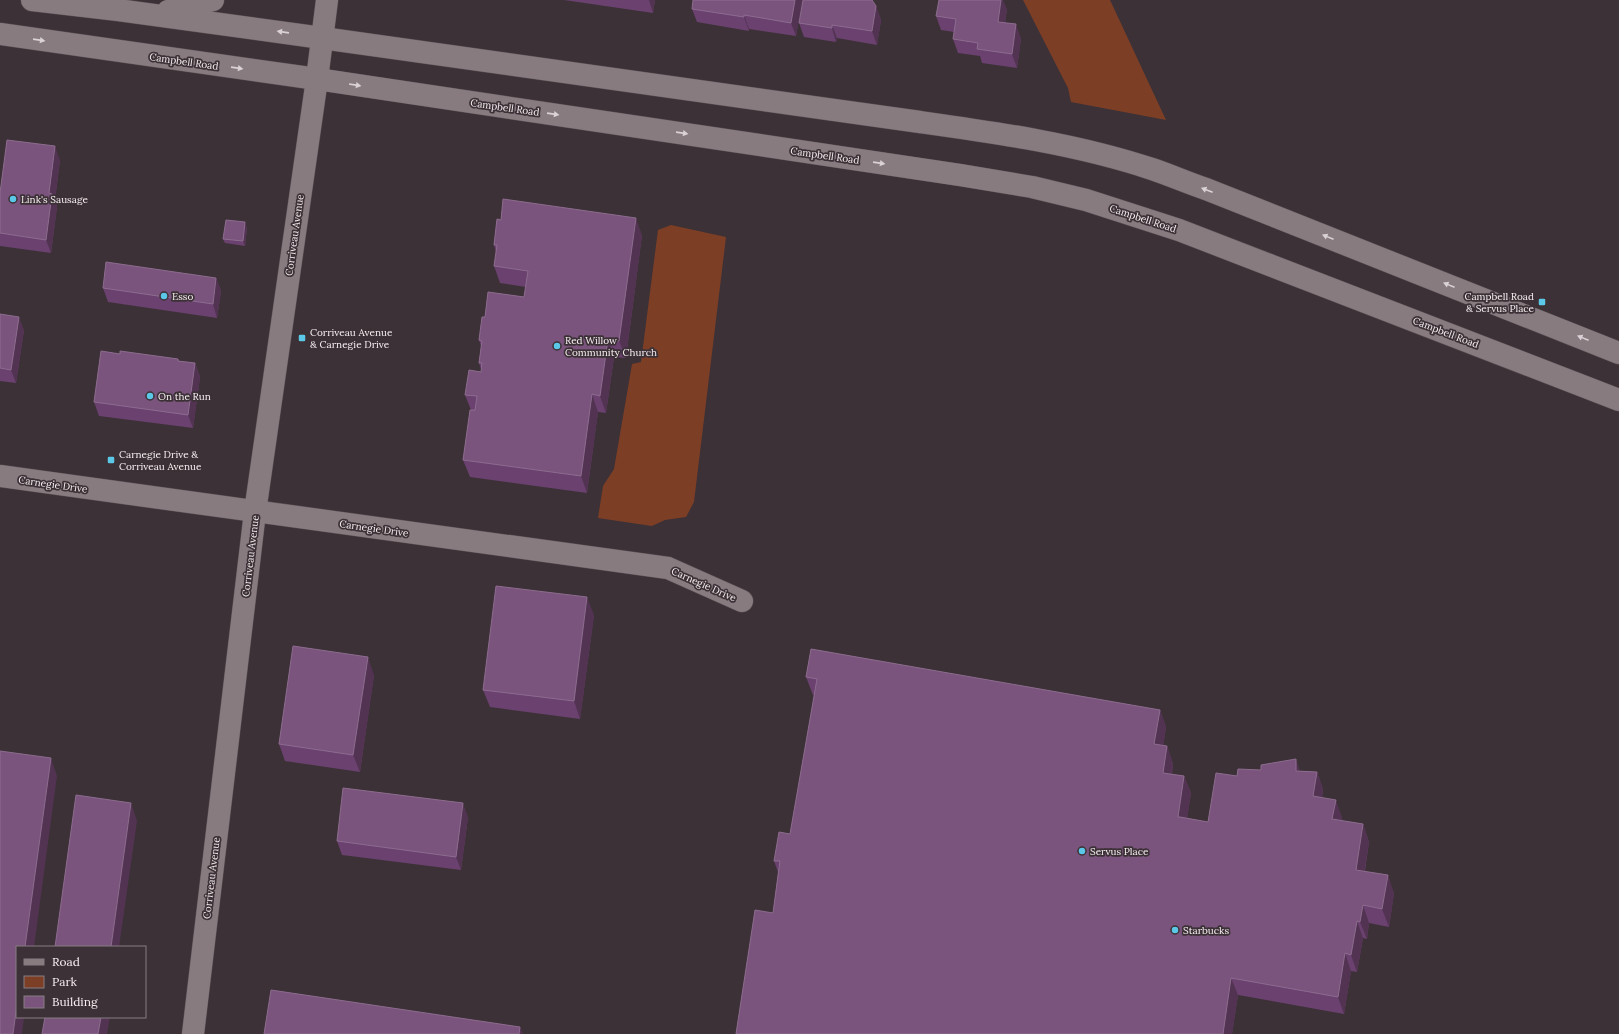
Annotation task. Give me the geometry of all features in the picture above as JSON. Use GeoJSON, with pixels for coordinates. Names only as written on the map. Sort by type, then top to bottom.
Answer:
{"type":"FeatureCollection","features":[{"type":"Feature","properties":{"kind":"street"},"geometry":{"type":"LineString","coordinates":[[32,0],[118,10],[322,38],[920,122],[1007,135],[1089,152],[1151,169],[1206,189],[1619,353]]}},
{"type":"Feature","properties":{"kind":"street"},"geometry":{"type":"LineString","coordinates":[[118,10],[164,12],[213,0]]}},
{"type":"Feature","properties":{"kind":"street","name":"Corriveau Avenue"},"geometry":{"type":"LineString","coordinates":[[193,1034],[255,512],[327,0]]}},
{"type":"Feature","properties":{"kind":"street","name":"Campbell Road"},"geometry":{"type":"LineString","coordinates":[[0,34],[317,79],[1032,187],[1086,200],[1179,230],[1619,400]]}},
{"type":"Feature","properties":{"kind":"street","name":"Carnegie Drive"},"geometry":{"type":"LineString","coordinates":[[0,476],[668,568],[742,601]]}},
{"type":"Feature","properties":{"kind":"green space"},"geometry":{"type":"Polygon","coordinates":[[[1023,0],[1110,0],[1166,120],[1071,102],[1068,88],[1023,0]]]}},
{"type":"Feature","properties":{"kind":"green space"},"geometry":{"type":"Polygon","coordinates":[[[671,225],[726,237],[694,502],[686,517],[665,520],[652,526],[598,518],[603,486],[614,469],[632,364],[641,362],[658,230],[671,225]]]}},
{"type":"Feature","properties":{"kind":"building"},"geometry":{"type":"Polygon","coordinates":[[[693,0],[795,0],[791,23],[744,15],[744,17],[692,9],[693,0]]]}},
{"type":"Feature","properties":{"kind":"building"},"geometry":{"type":"Polygon","coordinates":[[[803,0],[872,0],[876,6],[872,31],[832,25],[832,28],[799,23],[803,0]]]}},
{"type":"Feature","properties":{"kind":"building"},"geometry":{"type":"Polygon","coordinates":[[[939,0],[1001,0],[998,22],[1016,24],[1012,54],[977,49],[978,43],[953,39],[956,19],[936,16],[939,0]]]}},
{"type":"Feature","properties":{"kind":"building"},"geometry":{"type":"Polygon","coordinates":[[[7,140],[55,146],[49,193],[52,194],[46,240],[0,233],[0,193],[7,140]]]}},
{"type":"Feature","properties":{"kind":"building","name":"Red Willow Community Church"},"geometry":{"type":"Polygon","coordinates":[[[503,199],[636,218],[619,341],[608,339],[600,396],[592,394],[581,476],[463,460],[470,410],[475,410],[477,396],[465,395],[469,370],[481,372],[482,363],[479,363],[482,341],[479,340],[482,317],[485,317],[488,292],[524,297],[528,271],[494,266],[497,245],[494,245],[497,219],[501,220],[503,199]]]}},
{"type":"Feature","properties":{"kind":"building"},"geometry":{"type":"Polygon","coordinates":[[[226,220],[245,222],[243,241],[223,239],[226,220]]]}},
{"type":"Feature","properties":{"kind":"building"},"geometry":{"type":"Polygon","coordinates":[[[106,262],[216,278],[213,304],[103,288],[106,262]]]}},
{"type":"Feature","properties":{"kind":"building"},"geometry":{"type":"Polygon","coordinates":[[[0,314],[19,317],[11,370],[0,368],[0,314]]]}},
{"type":"Feature","properties":{"kind":"building","name":"On the Run"},"geometry":{"type":"Polygon","coordinates":[[[101,351],[120,354],[120,351],[178,359],[178,361],[195,363],[188,415],[94,402],[101,351]]]}},
{"type":"Feature","properties":{"kind":"building"},"geometry":{"type":"Polygon","coordinates":[[[496,586],[587,597],[574,701],[483,690],[496,586]]]}},
{"type":"Feature","properties":{"kind":"building"},"geometry":{"type":"Polygon","coordinates":[[[293,646],[368,657],[353,755],[279,744],[293,646]]]}},
{"type":"Feature","properties":{"kind":"building","name":"Servus Place"},"geometry":{"type":"Polygon","coordinates":[[[811,649],[1160,710],[1154,744],[1167,746],[1163,773],[1184,776],[1178,817],[1208,822],[1216,773],[1237,776],[1238,769],[1261,770],[1261,765],[1296,759],[1296,771],[1317,772],[1313,796],[1336,800],[1332,819],[1363,824],[1356,870],[1388,875],[1382,909],[1363,905],[1360,922],[1357,921],[1351,955],[1345,953],[1338,997],[1231,978],[1223,1034],[736,1034],[755,910],[773,913],[780,861],[774,861],[779,832],[790,834],[817,679],[806,677],[811,649]]]}},
{"type":"Feature","properties":{"kind":"building"},"geometry":{"type":"Polygon","coordinates":[[[0,751],[51,758],[25,946],[16,946],[16,1012],[13,1034],[0,1034],[0,751]]]}},
{"type":"Feature","properties":{"kind":"building"},"geometry":{"type":"Polygon","coordinates":[[[343,788],[463,803],[456,857],[337,841],[343,788]]]}},
{"type":"Feature","properties":{"kind":"building"},"geometry":{"type":"Polygon","coordinates":[[[76,795],[131,803],[111,946],[55,946],[76,795]]]}},
{"type":"Feature","properties":{"kind":"building"},"geometry":{"type":"Polygon","coordinates":[[[271,990],[520,1027],[519,1034],[264,1034],[271,990]]]}},
{"type":"Feature","properties":{"kind":"building"},"geometry":{"type":"Polygon","coordinates":[[[45,1018],[101,1018],[98,1034],[42,1034],[45,1018]]]}},
{"type":"Feature","properties":{"kind":"place","name":"Link's Sausage"},"geometry":{"type":"Point","coordinates":[13,199]}},
{"type":"Feature","properties":{"kind":"place","name":"Esso"},"geometry":{"type":"Point","coordinates":[164,296]}},
{"type":"Feature","properties":{"kind":"place","name":"Campbell Road & Servus Place"},"geometry":{"type":"Point","coordinates":[1542,302]}},
{"type":"Feature","properties":{"kind":"place","name":"Corriveau Avenue & Carnegie Drive"},"geometry":{"type":"Point","coordinates":[302,338]}},
{"type":"Feature","properties":{"kind":"place","name":"Red Willow Community Church"},"geometry":{"type":"Point","coordinates":[557,346]}},
{"type":"Feature","properties":{"kind":"place","name":"On the Run"},"geometry":{"type":"Point","coordinates":[150,396]}},
{"type":"Feature","properties":{"kind":"place","name":"Carnegie Drive & Corriveau Avenue"},"geometry":{"type":"Point","coordinates":[111,460]}},
{"type":"Feature","properties":{"kind":"place","name":"Servus Place"},"geometry":{"type":"Point","coordinates":[1082,851]}},
{"type":"Feature","properties":{"kind":"place","name":"Starbucks"},"geometry":{"type":"Point","coordinates":[1175,930]}}]}
